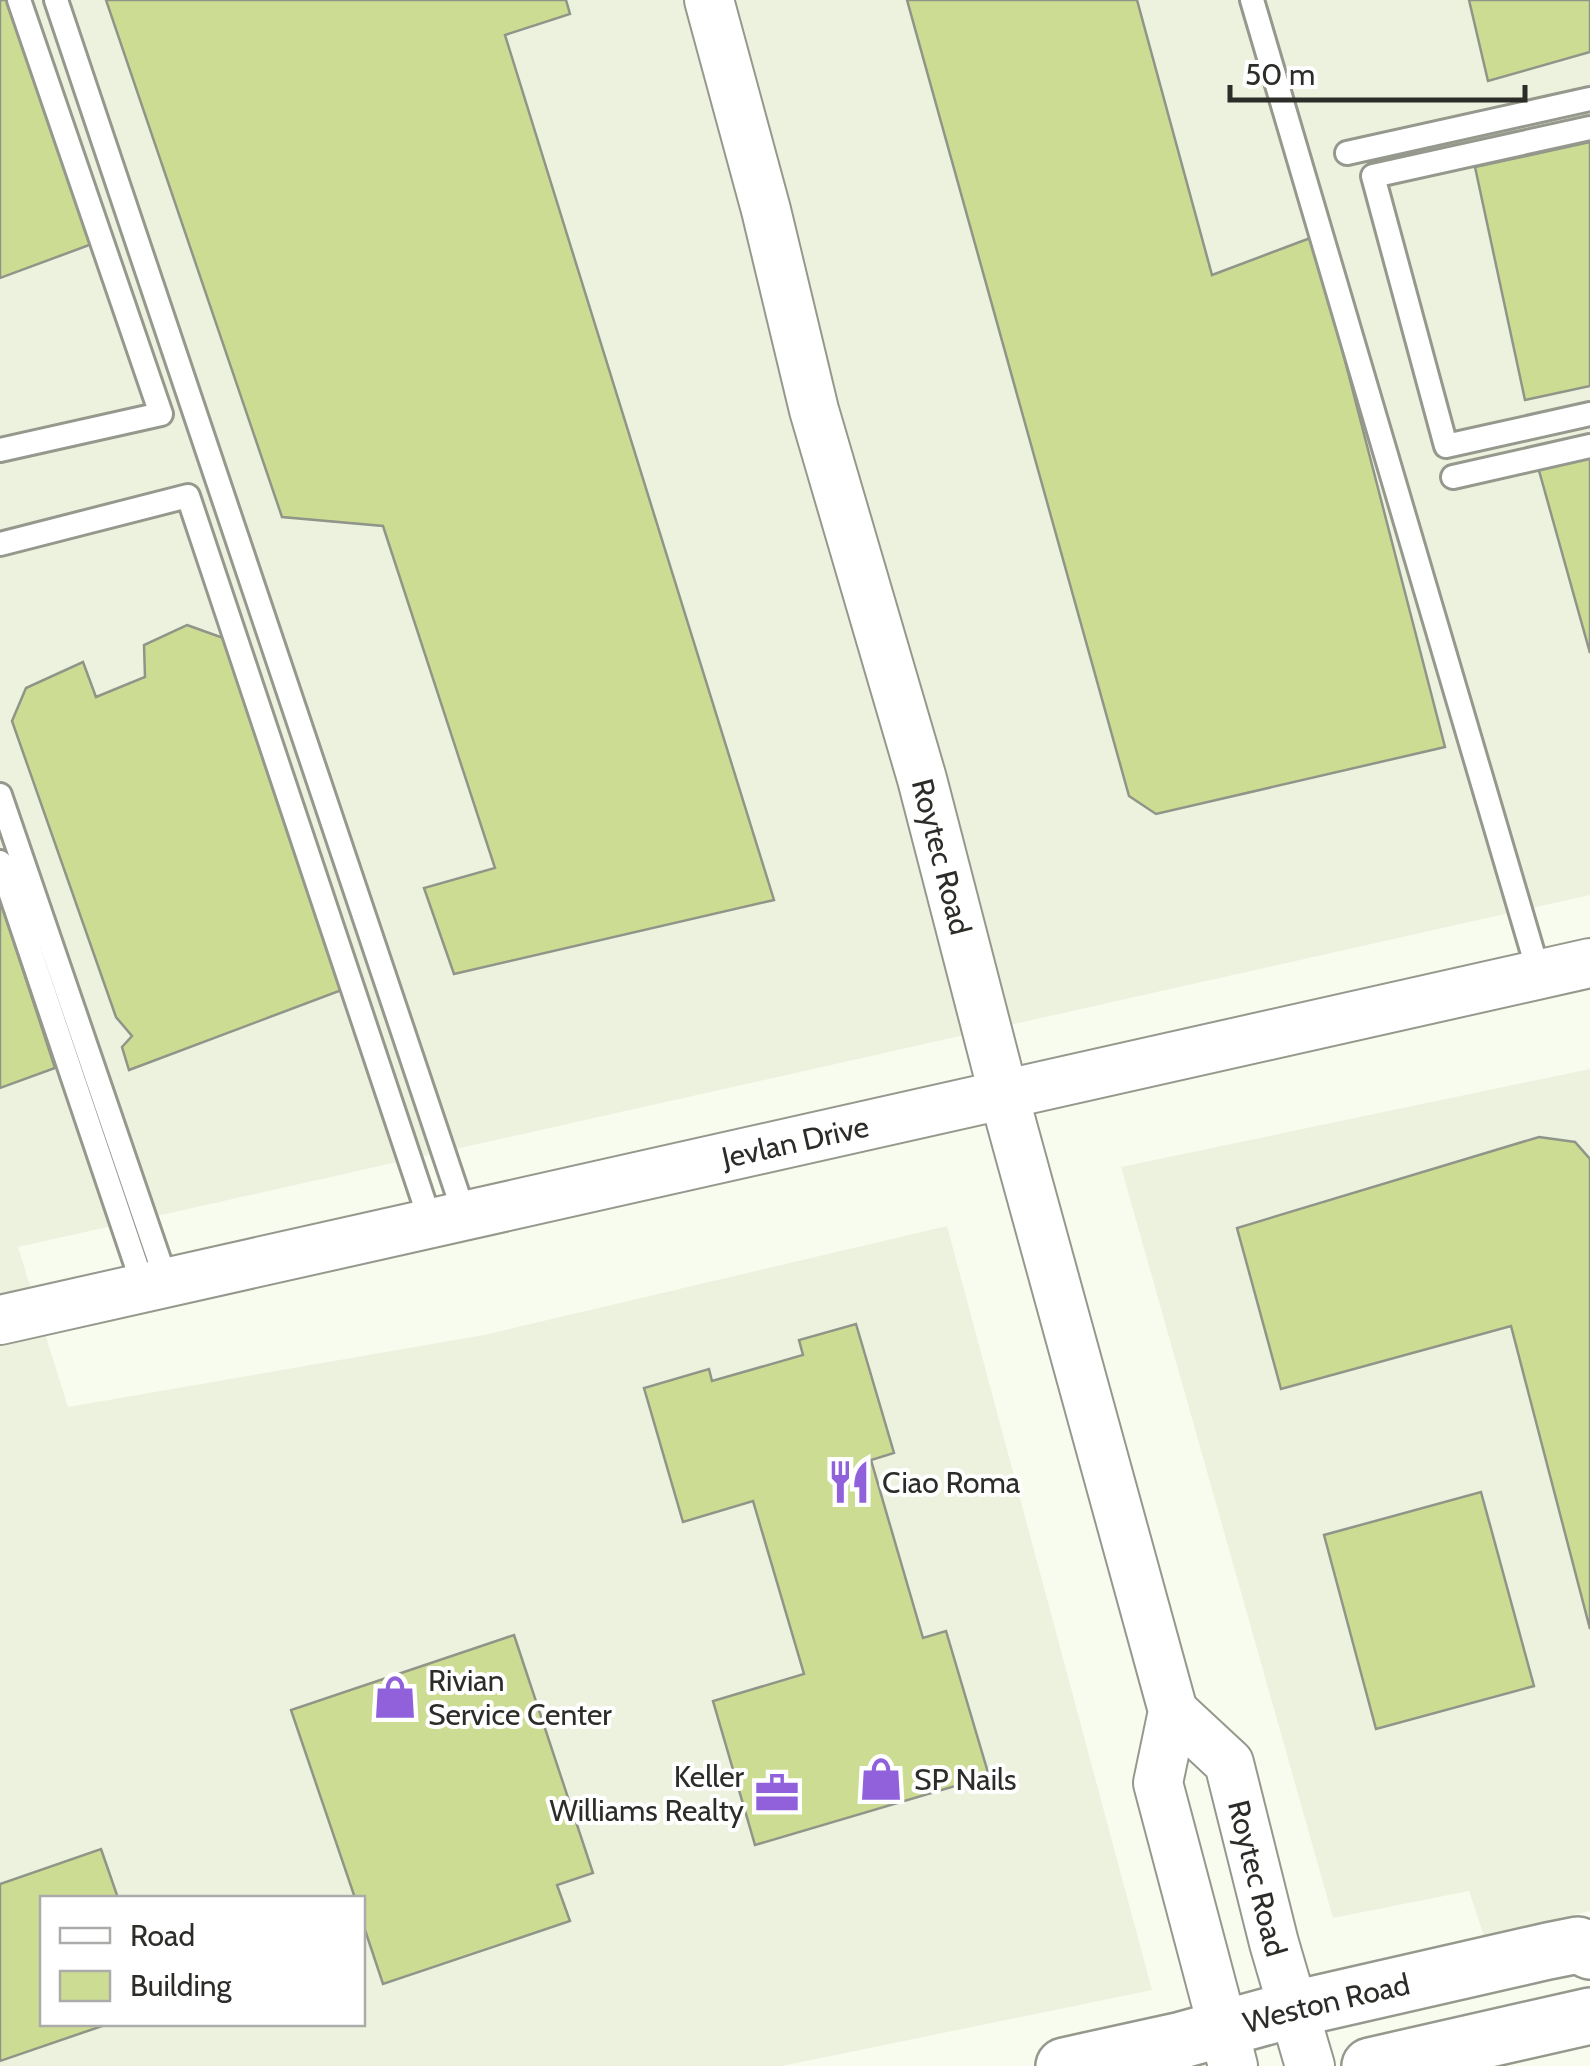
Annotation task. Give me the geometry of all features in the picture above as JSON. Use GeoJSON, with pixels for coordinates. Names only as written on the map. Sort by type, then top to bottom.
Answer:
{"type":"FeatureCollection","features":[{"type":"Feature","properties":{"kind":"main road","name":"Weston Road"},"geometry":{"type":"LineString","coordinates":[[1064,2066],[1228,2047],[1294,2009],[1578,1945],[1590,1951]]}},
{"type":"Feature","properties":{"kind":"main road"},"geometry":{"type":"LineString","coordinates":[[1370,2066],[1590,2016]]}},
{"type":"Feature","properties":{"kind":"street","name":"Roytec Road"},"geometry":{"type":"LineString","coordinates":[[709,0],[814,410],[922,779],[1004,1096],[1173,1711],[1158,1783],[1228,2047]]}},
{"type":"Feature","properties":{"kind":"street","name":"Jevlan Drive"},"geometry":{"type":"LineString","coordinates":[[0,1320],[1590,963]]}},
{"type":"Feature","properties":{"kind":"street","name":"Roytec Road"},"geometry":{"type":"LineString","coordinates":[[1173,1711],[1228,1762],[1310,2066]]}},
{"type":"Feature","properties":{"kind":"lane"},"geometry":{"type":"LineString","coordinates":[[0,450],[161,414],[20,0]]}},
{"type":"Feature","properties":{"kind":"lane"},"geometry":{"type":"LineString","coordinates":[[56,0],[448,1220]]}},
{"type":"Feature","properties":{"kind":"lane"},"geometry":{"type":"LineString","coordinates":[[1252,0],[1539,974]]}},
{"type":"Feature","properties":{"kind":"lane"},"geometry":{"type":"LineString","coordinates":[[1348,153],[1590,99]]}},
{"type":"Feature","properties":{"kind":"lane"},"geometry":{"type":"LineString","coordinates":[[1590,128],[1373,176],[1446,446],[1590,414]]}},
{"type":"Feature","properties":{"kind":"lane"},"geometry":{"type":"LineString","coordinates":[[1453,477],[1590,446]]}},
{"type":"Feature","properties":{"kind":"lane"},"geometry":{"type":"LineString","coordinates":[[0,544],[188,496],[448,1220]]}},
{"type":"Feature","properties":{"kind":"lane"},"geometry":{"type":"LineString","coordinates":[[0,796],[156,1285]]}},
{"type":"Feature","properties":{"kind":"lane"},"geometry":{"type":"LineString","coordinates":[[0,862],[156,1285]]}},
{"type":"Feature","properties":{"kind":"shaded area"},"geometry":{"type":"Polygon","coordinates":[[[0,0],[1590,0],[1590,895],[18,1247],[68,1407],[484,1335],[947,1226],[1152,1990],[782,2066],[0,2066],[0,0]]]}},
{"type":"Feature","properties":{"kind":"shaded area"},"geometry":{"type":"Polygon","coordinates":[[[1590,1069],[1590,1911],[1484,1936],[1469,1891],[1333,1918],[1121,1167],[1590,1069]]]}},
{"type":"Feature","properties":{"kind":"building"},"geometry":{"type":"Polygon","coordinates":[[[0,0],[8,0],[92,244],[0,278],[0,0]]]}},
{"type":"Feature","properties":{"kind":"building"},"geometry":{"type":"Polygon","coordinates":[[[106,0],[566,0],[570,14],[505,35],[774,900],[454,974],[424,888],[495,868],[383,526],[282,517],[106,0]]]}},
{"type":"Feature","properties":{"kind":"building"},"geometry":{"type":"Polygon","coordinates":[[[907,0],[1137,0],[1212,275],[1313,237],[1445,747],[1156,814],[1129,796],[907,0]]]}},
{"type":"Feature","properties":{"kind":"building"},"geometry":{"type":"Polygon","coordinates":[[[1469,0],[1590,0],[1590,52],[1488,81],[1469,0]]]}},
{"type":"Feature","properties":{"kind":"building"},"geometry":{"type":"Polygon","coordinates":[[[1590,142],[1590,386],[1525,400],[1475,167],[1590,142]]]}},
{"type":"Feature","properties":{"kind":"building"},"geometry":{"type":"Polygon","coordinates":[[[1590,456],[1590,653],[1538,467],[1590,456]]]}},
{"type":"Feature","properties":{"kind":"building"},"geometry":{"type":"Polygon","coordinates":[[[187,625],[226,639],[347,988],[129,1070],[122,1047],[132,1036],[116,1017],[12,721],[26,688],[83,662],[96,697],[145,677],[144,645],[187,625]]]}},
{"type":"Feature","properties":{"kind":"building"},"geometry":{"type":"Polygon","coordinates":[[[0,900],[55,1068],[0,1088],[0,900]]]}},
{"type":"Feature","properties":{"kind":"building"},"geometry":{"type":"Polygon","coordinates":[[[1539,1137],[1575,1142],[1590,1159],[1590,1629],[1511,1326],[1281,1389],[1237,1228],[1539,1137]]]}},
{"type":"Feature","properties":{"kind":"building"},"geometry":{"type":"Polygon","coordinates":[[[856,1324],[894,1453],[871,1460],[923,1638],[946,1631],[989,1776],[755,1845],[713,1701],[804,1674],[753,1501],[683,1522],[644,1388],[709,1369],[712,1381],[803,1355],[799,1340],[856,1324]]]}},
{"type":"Feature","properties":{"kind":"building"},"geometry":{"type":"Polygon","coordinates":[[[1481,1492],[1534,1686],[1376,1729],[1324,1535],[1481,1492]]]}},
{"type":"Feature","properties":{"kind":"building"},"geometry":{"type":"Polygon","coordinates":[[[514,1635],[593,1873],[557,1885],[570,1921],[383,1984],[365,1930],[365,1896],[354,1896],[291,1710],[514,1635]]]}},
{"type":"Feature","properties":{"kind":"building"},"geometry":{"type":"Polygon","coordinates":[[[101,1849],[117,1896],[40,1896],[40,2026],[102,2026],[0,2061],[0,1884],[101,1849]]]}},
{"type":"Feature","properties":{"kind":"place","name":"Ciao Roma"},"geometry":{"type":"Point","coordinates":[849,1482]}},
{"type":"Feature","properties":{"kind":"place","name":"Rivian Service Center"},"geometry":{"type":"Point","coordinates":[395,1697]}},
{"type":"Feature","properties":{"kind":"place","name":"SP Nails"},"geometry":{"type":"Point","coordinates":[881,1779]}},
{"type":"Feature","properties":{"kind":"place","name":"Keller Williams Realty"},"geometry":{"type":"Point","coordinates":[777,1793]}}]}
